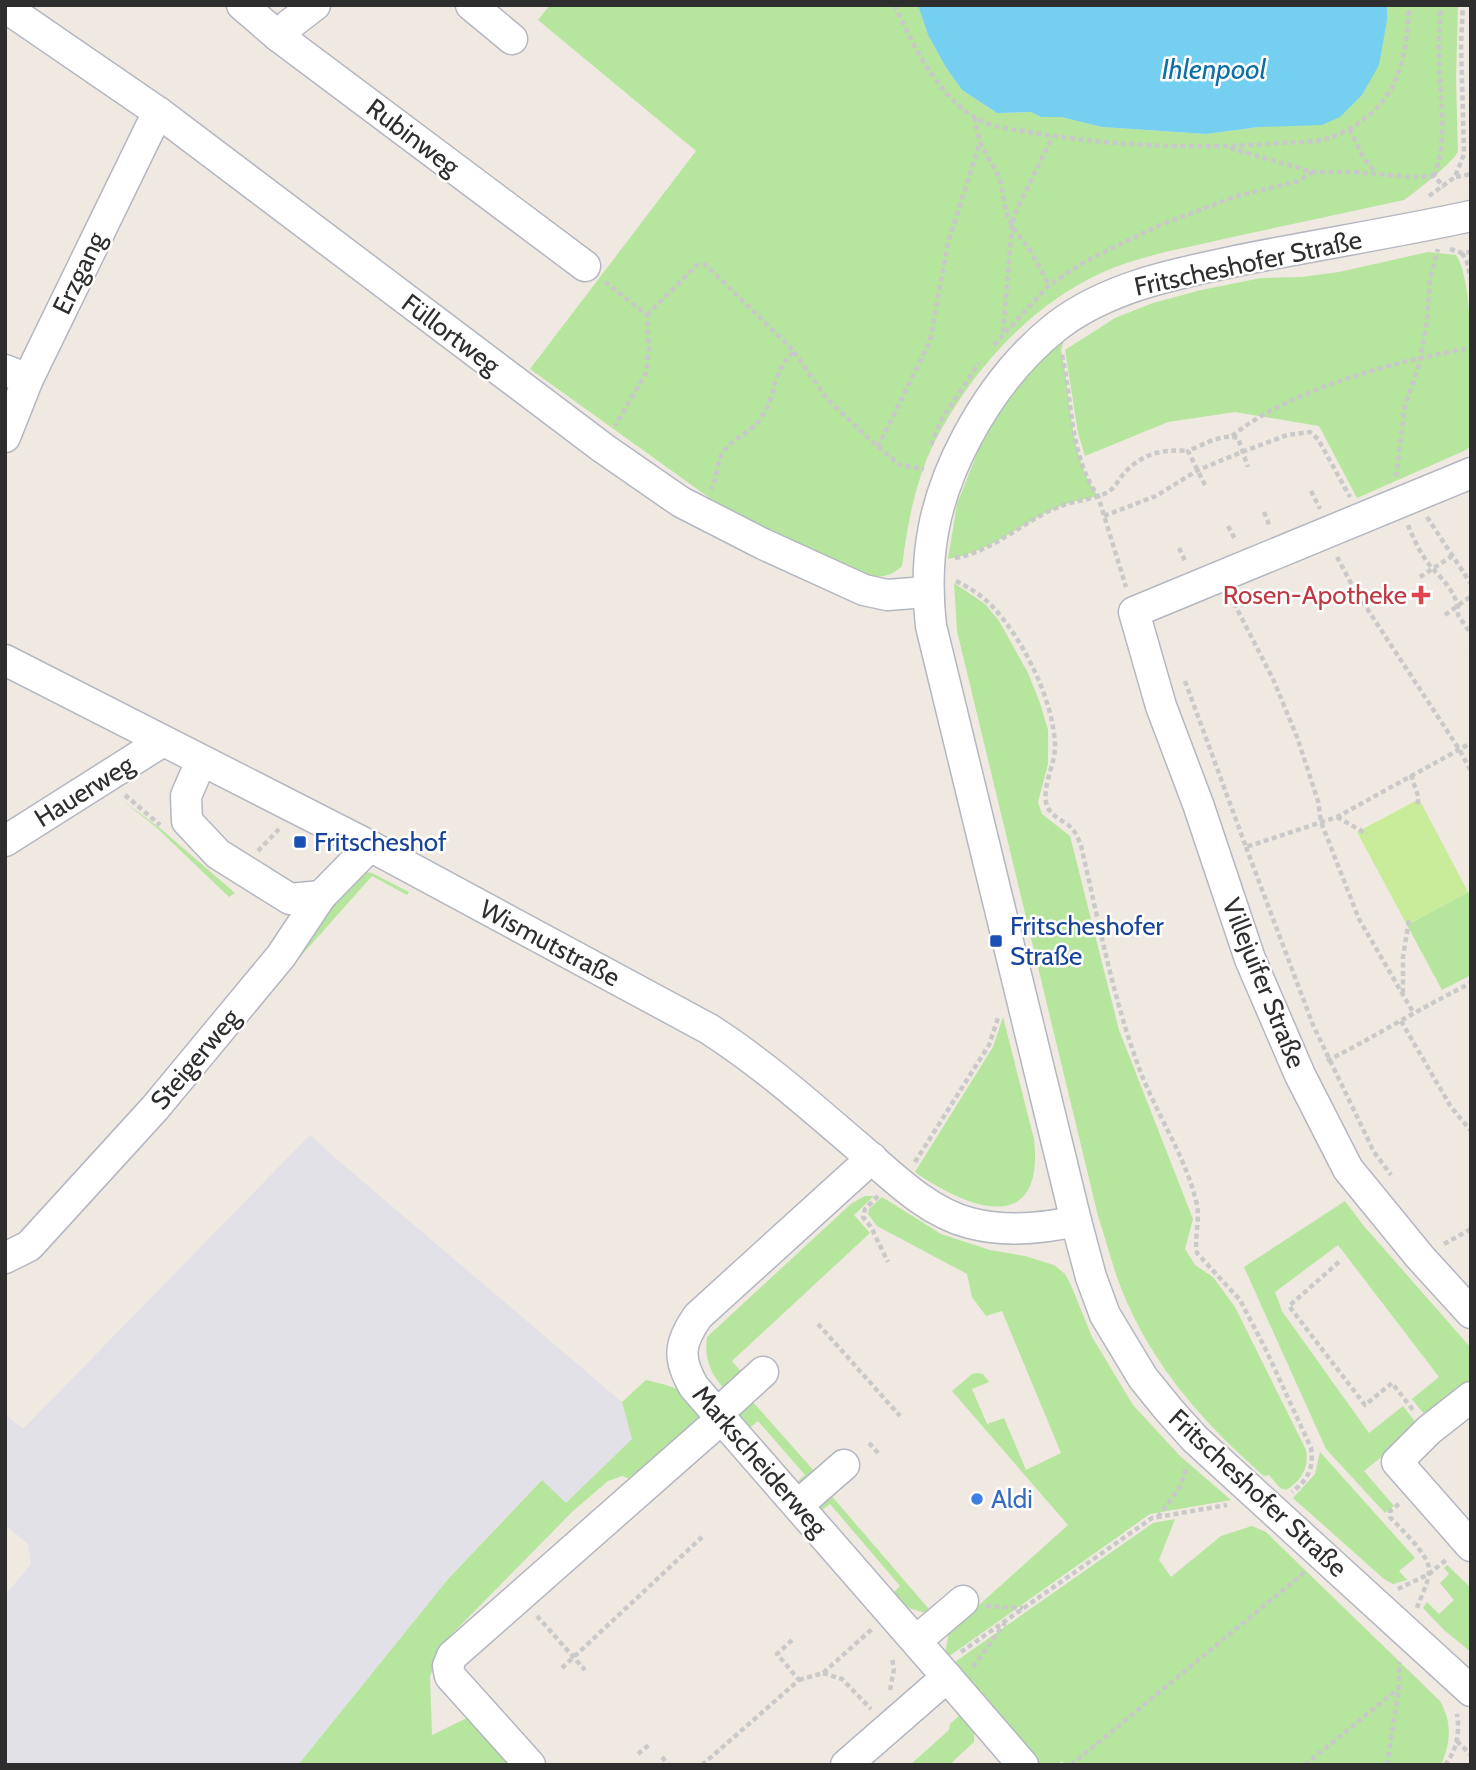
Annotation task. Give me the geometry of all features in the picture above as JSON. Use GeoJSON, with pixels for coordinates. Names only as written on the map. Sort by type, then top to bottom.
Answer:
{"type":"FeatureCollection","features":[{"type":"Feature","properties":{"kind":"street","name":"Rubinweg"},"geometry":{"type":"LineString","coordinates":[[242,5],[278,36],[585,266]]}},
{"type":"Feature","properties":{"kind":"street"},"geometry":{"type":"LineString","coordinates":[[278,36],[316,5]]}},
{"type":"Feature","properties":{"kind":"street"},"geometry":{"type":"LineString","coordinates":[[471,5],[512,39]]}},
{"type":"Feature","properties":{"kind":"street","name":"Füllortweg"},"geometry":{"type":"LineString","coordinates":[[12,8],[158,112],[603,449],[697,510],[763,544],[864,590],[887,595],[934,584]]}},
{"type":"Feature","properties":{"kind":"street","name":"Erzgang"},"geometry":{"type":"LineString","coordinates":[[5,437],[17,375],[158,112]]}},
{"type":"Feature","properties":{"kind":"street","name":"Fritscheshofer Straße"},"geometry":{"type":"LineString","coordinates":[[1463,1701],[1323,1554],[1195,1438],[1143,1378],[1105,1315],[1091,1277],[1076,1221],[931,626],[934,584],[929,553],[944,486],[979,415],[1025,354],[1059,325],[1116,293],[1170,275],[1471,216]]}},
{"type":"Feature","properties":{"kind":"street"},"geometry":{"type":"LineString","coordinates":[[1134,612],[1326,525],[1407,501],[1471,473]]}},
{"type":"Feature","properties":{"kind":"street","name":"Villejuifer Straße"},"geometry":{"type":"LineString","coordinates":[[1134,612],[1161,706],[1198,804],[1250,959],[1300,1075],[1348,1169],[1420,1257],[1471,1313]]}},
{"type":"Feature","properties":{"kind":"street","name":"Wismutstraße"},"geometry":{"type":"LineString","coordinates":[[5,660],[369,846],[709,1029],[748,1054],[932,1206],[967,1222],[1001,1229],[1076,1221]]}},
{"type":"Feature","properties":{"kind":"street","name":"Hauerweg"},"geometry":{"type":"LineString","coordinates":[[5,841],[163,741]]}},
{"type":"Feature","properties":{"kind":"street"},"geometry":{"type":"LineString","coordinates":[[201,761],[186,796],[187,821],[218,854],[290,899],[321,896]]}},
{"type":"Feature","properties":{"kind":"street","name":"Steigerweg"},"geometry":{"type":"LineString","coordinates":[[6,1258],[29,1246],[155,1108],[281,956],[321,896],[369,846]]}},
{"type":"Feature","properties":{"kind":"street","name":"Markscheiderweg"},"geometry":{"type":"LineString","coordinates":[[872,1158],[698,1316],[685,1334],[682,1354],[684,1370],[694,1387],[719,1417],[890,1611],[904,1647],[948,1678],[1023,1765]]}},
{"type":"Feature","properties":{"kind":"street"},"geometry":{"type":"LineString","coordinates":[[530,1765],[450,1676],[448,1666],[452,1656],[719,1417],[763,1372]]}},
{"type":"Feature","properties":{"kind":"street"},"geometry":{"type":"LineString","coordinates":[[1471,1397],[1398,1459],[1398,1465],[1471,1546]]}},
{"type":"Feature","properties":{"kind":"street"},"geometry":{"type":"LineString","coordinates":[[798,1505],[845,1465]]}},
{"type":"Feature","properties":{"kind":"street"},"geometry":{"type":"LineString","coordinates":[[904,1647],[963,1601]]}},
{"type":"Feature","properties":{"kind":"street"},"geometry":{"type":"LineString","coordinates":[[846,1765],[884,1723],[948,1678]]}},
{"type":"Feature","properties":{"kind":"path"},"geometry":{"type":"LineString","coordinates":[[895,5],[907,34],[934,77],[961,107],[974,117],[996,126],[1053,136],[1134,145],[1226,146],[1323,140],[1350,129],[1371,114],[1401,72],[1407,41],[1409,5]]}},
{"type":"Feature","properties":{"kind":"path"},"geometry":{"type":"LineString","coordinates":[[1434,176],[1440,163],[1443,126],[1438,54],[1441,5]]}},
{"type":"Feature","properties":{"kind":"path"},"geometry":{"type":"LineString","coordinates":[[1433,194],[1455,177],[1464,154],[1461,44],[1463,5]]}},
{"type":"Feature","properties":{"kind":"path"},"geometry":{"type":"LineString","coordinates":[[974,117],[980,142],[1000,179],[1006,212],[1012,226],[1030,250],[1049,285]]}},
{"type":"Feature","properties":{"kind":"path"},"geometry":{"type":"LineString","coordinates":[[1350,129],[1363,157],[1377,174]]}},
{"type":"Feature","properties":{"kind":"path"},"geometry":{"type":"LineString","coordinates":[[1003,334],[1012,226],[1053,136]]}},
{"type":"Feature","properties":{"kind":"path"},"geometry":{"type":"LineString","coordinates":[[878,447],[930,341],[948,243],[980,142]]}},
{"type":"Feature","properties":{"kind":"path"},"geometry":{"type":"LineString","coordinates":[[1226,146],[1312,172],[1434,176]]}},
{"type":"Feature","properties":{"kind":"path"},"geometry":{"type":"LineString","coordinates":[[1041,294],[1049,285],[1088,260],[1160,225],[1234,197],[1298,181],[1312,172]]}},
{"type":"Feature","properties":{"kind":"path"},"geometry":{"type":"LineString","coordinates":[[1455,177],[1471,174]]}},
{"type":"Feature","properties":{"kind":"path"},"geometry":{"type":"LineString","coordinates":[[1434,176],[1444,187]]}},
{"type":"Feature","properties":{"kind":"path"},"geometry":{"type":"LineString","coordinates":[[1438,248],[1430,279],[1427,323],[1405,405],[1395,487],[1452,556],[1471,584]]}},
{"type":"Feature","properties":{"kind":"path"},"geometry":{"type":"LineString","coordinates":[[1445,249],[1471,252]]}},
{"type":"Feature","properties":{"kind":"path"},"geometry":{"type":"LineString","coordinates":[[1462,253],[1471,279]]}},
{"type":"Feature","properties":{"kind":"path"},"geometry":{"type":"LineString","coordinates":[[603,449],[646,373],[649,351],[647,316],[697,265],[706,265],[794,351],[828,400],[900,465],[928,470],[925,481]]}},
{"type":"Feature","properties":{"kind":"path"},"geometry":{"type":"LineString","coordinates":[[585,266],[647,316]]}},
{"type":"Feature","properties":{"kind":"path"},"geometry":{"type":"LineString","coordinates":[[934,584],[947,559],[966,556],[991,546],[1018,528],[1062,506],[1110,491],[1144,456],[1168,449],[1188,451],[1232,436],[1247,424],[1307,393],[1420,356],[1471,348]]}},
{"type":"Feature","properties":{"kind":"path"},"geometry":{"type":"LineString","coordinates":[[1061,350],[1079,458],[1098,496],[1134,612]]}},
{"type":"Feature","properties":{"kind":"path"},"geometry":{"type":"LineString","coordinates":[[697,510],[717,478],[723,453],[732,442],[746,435],[759,422],[767,408],[776,374],[794,351]]}},
{"type":"Feature","properties":{"kind":"path"},"geometry":{"type":"LineString","coordinates":[[1104,516],[1156,496],[1198,470],[1242,452],[1287,435],[1310,432],[1318,439],[1354,504]]}},
{"type":"Feature","properties":{"kind":"path"},"geometry":{"type":"LineString","coordinates":[[1232,436],[1238,438],[1248,467]]}},
{"type":"Feature","properties":{"kind":"path"},"geometry":{"type":"LineString","coordinates":[[1188,451],[1205,485]]}},
{"type":"Feature","properties":{"kind":"path"},"geometry":{"type":"LineString","coordinates":[[1311,491],[1338,558],[1353,587],[1460,749],[1471,771]]}},
{"type":"Feature","properties":{"kind":"path"},"geometry":{"type":"LineString","coordinates":[[1407,501],[1409,528],[1433,569],[1440,574],[1459,605],[1458,615],[1471,634]]}},
{"type":"Feature","properties":{"kind":"path"},"geometry":{"type":"LineString","coordinates":[[1420,577],[1452,556]]}},
{"type":"Feature","properties":{"kind":"path"},"geometry":{"type":"LineString","coordinates":[[934,584],[956,581],[990,604],[1003,619],[1034,671],[1046,701],[1055,745],[1046,794],[1047,804],[1055,818],[1073,829],[1081,846],[1124,1024],[1142,1075],[1191,1186],[1199,1221],[1195,1246],[1197,1253],[1240,1300],[1311,1448],[1313,1460],[1307,1477],[1275,1511]]}},
{"type":"Feature","properties":{"kind":"path"},"geometry":{"type":"LineString","coordinates":[[1445,615],[1471,596]]}},
{"type":"Feature","properties":{"kind":"path"},"geometry":{"type":"LineString","coordinates":[[1234,603],[1267,667],[1297,737],[1318,801],[1321,822],[1359,919],[1413,1012]]}},
{"type":"Feature","properties":{"kind":"path"},"geometry":{"type":"LineString","coordinates":[[1184,680],[1313,1024],[1374,1152],[1397,1183]]}},
{"type":"Feature","properties":{"kind":"path"},"geometry":{"type":"LineString","coordinates":[[1246,847],[1337,817],[1471,743]]}},
{"type":"Feature","properties":{"kind":"path"},"geometry":{"type":"LineString","coordinates":[[1412,775],[1418,804]]}},
{"type":"Feature","properties":{"kind":"path"},"geometry":{"type":"LineString","coordinates":[[1337,817],[1367,834]]}},
{"type":"Feature","properties":{"kind":"path"},"geometry":{"type":"LineString","coordinates":[[257,851],[284,823]]}},
{"type":"Feature","properties":{"kind":"path"},"geometry":{"type":"LineString","coordinates":[[1403,994],[1403,957],[1409,920]]}},
{"type":"Feature","properties":{"kind":"path"},"geometry":{"type":"LineString","coordinates":[[1300,1075],[1385,1032],[1413,1012],[1471,983]]}},
{"type":"Feature","properties":{"kind":"path"},"geometry":{"type":"LineString","coordinates":[[900,1182],[989,1045],[1005,996],[1019,989]]}},
{"type":"Feature","properties":{"kind":"path"},"geometry":{"type":"LineString","coordinates":[[1401,1021],[1451,1107],[1471,1131]]}},
{"type":"Feature","properties":{"kind":"path"},"geometry":{"type":"LineString","coordinates":[[863,1217],[871,1227],[888,1262]]}},
{"type":"Feature","properties":{"kind":"path"},"geometry":{"type":"LineString","coordinates":[[1436,1234],[1450,1252]]}},
{"type":"Feature","properties":{"kind":"path"},"geometry":{"type":"LineString","coordinates":[[1339,1262],[1289,1306],[1365,1405],[1392,1384],[1429,1430]]}},
{"type":"Feature","properties":{"kind":"path"},"geometry":{"type":"LineString","coordinates":[[818,1324],[900,1416]]}},
{"type":"Feature","properties":{"kind":"path"},"geometry":{"type":"LineString","coordinates":[[869,1443],[879,1454]]}},
{"type":"Feature","properties":{"kind":"path"},"geometry":{"type":"LineString","coordinates":[[1158,1517],[1180,1487],[1186,1472],[1185,1461]]}},
{"type":"Feature","properties":{"kind":"path"},"geometry":{"type":"LineString","coordinates":[[948,1678],[1007,1619],[1152,1518],[1230,1505]]}},
{"type":"Feature","properties":{"kind":"path"},"geometry":{"type":"LineString","coordinates":[[1395,1507],[1390,1511],[1390,1517],[1424,1556],[1429,1566],[1429,1574],[1416,1612],[1408,1605]]}},
{"type":"Feature","properties":{"kind":"path"},"geometry":{"type":"LineString","coordinates":[[562,1668],[702,1537]]}},
{"type":"Feature","properties":{"kind":"path"},"geometry":{"type":"LineString","coordinates":[[1071,1765],[1311,1568],[1323,1554]]}},
{"type":"Feature","properties":{"kind":"path"},"geometry":{"type":"LineString","coordinates":[[1400,1599],[1392,1592],[1429,1574],[1442,1563]]}},
{"type":"Feature","properties":{"kind":"path"},"geometry":{"type":"LineString","coordinates":[[519,1596],[585,1670]]}},
{"type":"Feature","properties":{"kind":"path"},"geometry":{"type":"LineString","coordinates":[[963,1601],[984,1606],[1024,1608]]}},
{"type":"Feature","properties":{"kind":"path"},"geometry":{"type":"LineString","coordinates":[[702,1765],[799,1680],[823,1673],[890,1611]]}},
{"type":"Feature","properties":{"kind":"path"},"geometry":{"type":"LineString","coordinates":[[948,1678],[1007,1619]]}},
{"type":"Feature","properties":{"kind":"path"},"geometry":{"type":"LineString","coordinates":[[792,1640],[777,1654],[799,1680]]}},
{"type":"Feature","properties":{"kind":"path"},"geometry":{"type":"LineString","coordinates":[[884,1723],[894,1669],[904,1647]]}},
{"type":"Feature","properties":{"kind":"path"},"geometry":{"type":"LineString","coordinates":[[1387,1765],[1399,1688],[1399,1650]]}},
{"type":"Feature","properties":{"kind":"path"},"geometry":{"type":"LineString","coordinates":[[823,1673],[834,1675],[852,1687],[884,1723]]}},
{"type":"Feature","properties":{"kind":"path"},"geometry":{"type":"LineString","coordinates":[[1305,1765],[1399,1688]]}},
{"type":"Feature","properties":{"kind":"path"},"geometry":{"type":"LineString","coordinates":[[1445,1765],[1457,1741],[1463,1701]]}},
{"type":"Feature","properties":{"kind":"path"},"geometry":{"type":"LineString","coordinates":[[1457,1741],[1471,1755]]}},
{"type":"Feature","properties":{"kind":"path"},"geometry":{"type":"LineString","coordinates":[[638,1754],[650,1744]]}},
{"type":"Feature","properties":{"kind":"path"},"geometry":{"type":"LineString","coordinates":[[662,1757],[669,1765]]}},
{"type":"Feature","properties":{"kind":"shaded area"},"geometry":{"type":"Polygon","coordinates":[[[310,1135],[622,1402],[632,1439],[566,1504],[541,1480],[449,1578],[298,1765],[5,1765],[5,1595],[31,1564],[28,1544],[5,1525],[5,1414],[23,1429],[310,1135]]]}},
{"type":"Feature","properties":{"kind":"green space"},"geometry":{"type":"Polygon","coordinates":[[[550,5],[918,5],[928,35],[962,90],[997,113],[1031,112],[1041,117],[1061,117],[1102,127],[1206,134],[1259,127],[1387,20],[1387,5],[1458,5],[1458,152],[1441,171],[1404,200],[1147,257],[1101,273],[1052,302],[989,360],[941,430],[926,462],[915,496],[902,566],[888,575],[868,575],[767,531],[718,504],[530,369],[696,151],[538,20],[550,5]]]}},
{"type":"Feature","properties":{"kind":"green space"},"geometry":{"type":"Polygon","coordinates":[[[1428,252],[1456,255],[1467,291],[1471,346],[1471,445],[1466,450],[1357,498],[1319,426],[1235,412],[1168,422],[1085,456],[1078,433],[1065,350],[1115,318],[1153,303],[1201,290],[1261,278],[1302,277],[1339,272],[1428,252]]]}},
{"type":"Feature","properties":{"kind":"green space"},"geometry":{"type":"Polygon","coordinates":[[[1065,337],[1061,350],[1072,426],[1081,462],[1098,496],[1061,506],[979,550],[948,559],[957,504],[984,436],[1025,374],[1065,337]]]}},
{"type":"Feature","properties":{"kind":"green space"},"geometry":{"type":"Polygon","coordinates":[[[954,583],[985,604],[999,621],[1028,673],[1040,703],[1048,730],[1048,764],[1038,802],[1042,814],[1070,836],[1119,1030],[1193,1219],[1185,1249],[1195,1265],[1213,1277],[1235,1307],[1306,1450],[1303,1473],[1286,1490],[1280,1488],[1269,1475],[1264,1476],[1242,1456],[1181,1391],[1147,1342],[1118,1279],[1098,1216],[957,631],[954,583]]]}},
{"type":"Feature","properties":{"kind":"green space"},"geometry":{"type":"Polygon","coordinates":[[[1419,799],[1468,892],[1407,925],[1357,832],[1419,799]]]}},
{"type":"Feature","properties":{"kind":"green space"},"geometry":{"type":"Polygon","coordinates":[[[122,800],[161,829],[235,893],[229,897],[157,828],[122,800]]]}},
{"type":"Feature","properties":{"kind":"green space"},"geometry":{"type":"Polygon","coordinates":[[[365,872],[409,892],[407,895],[372,876],[292,966],[305,940],[365,872]]]}},
{"type":"Feature","properties":{"kind":"green space"},"geometry":{"type":"Polygon","coordinates":[[[1468,892],[1471,896],[1471,975],[1442,990],[1407,925],[1468,892]]]}},
{"type":"Feature","properties":{"kind":"green space"},"geometry":{"type":"Polygon","coordinates":[[[1003,1017],[1034,1139],[1034,1170],[1027,1191],[1015,1203],[998,1206],[978,1204],[957,1196],[915,1172],[993,1047],[1003,1017]]]}},
{"type":"Feature","properties":{"kind":"green space"},"geometry":{"type":"Polygon","coordinates":[[[865,1196],[874,1196],[854,1215],[870,1233],[732,1361],[744,1375],[726,1391],[710,1366],[707,1337],[852,1203],[865,1196]]]}},
{"type":"Feature","properties":{"kind":"green space"},"geometry":{"type":"Polygon","coordinates":[[[882,1197],[941,1234],[990,1250],[1025,1256],[1054,1265],[1065,1274],[1092,1337],[1133,1405],[1180,1456],[1231,1500],[1150,1514],[948,1657],[945,1654],[949,1632],[1068,1525],[952,1391],[972,1374],[983,1374],[989,1382],[972,1389],[987,1424],[1004,1418],[1026,1470],[1061,1453],[1002,1311],[986,1316],[972,1297],[967,1274],[877,1226],[868,1214],[869,1209],[882,1197]]]}},
{"type":"Feature","properties":{"kind":"green space"},"geometry":{"type":"Polygon","coordinates":[[[1345,1201],[1471,1348],[1471,1384],[1428,1419],[1412,1399],[1439,1377],[1338,1245],[1275,1292],[1282,1311],[1369,1433],[1403,1406],[1419,1427],[1364,1471],[1394,1506],[1385,1513],[1326,1449],[1244,1267],[1345,1201]]]}},
{"type":"Feature","properties":{"kind":"green space"},"geometry":{"type":"Polygon","coordinates":[[[646,1380],[681,1392],[702,1422],[636,1481],[622,1476],[608,1481],[573,1511],[449,1637],[430,1676],[432,1735],[469,1717],[520,1765],[298,1765],[449,1578],[542,1480],[566,1503],[632,1439],[622,1402],[646,1380]]]}},
{"type":"Feature","properties":{"kind":"green space"},"geometry":{"type":"Polygon","coordinates":[[[752,1401],[815,1472],[798,1488],[795,1484],[805,1475],[758,1421],[748,1429],[735,1415],[752,1401]]]}},
{"type":"Feature","properties":{"kind":"green space"},"geometry":{"type":"Polygon","coordinates":[[[1320,1452],[1415,1558],[1399,1571],[1407,1580],[1393,1584],[1384,1579],[1293,1498],[1315,1474],[1320,1452]]]}},
{"type":"Feature","properties":{"kind":"green space"},"geometry":{"type":"Polygon","coordinates":[[[830,1494],[934,1615],[904,1607],[892,1594],[900,1586],[830,1504],[821,1511],[817,1506],[830,1494]]]}},
{"type":"Feature","properties":{"kind":"green space"},"geometry":{"type":"Polygon","coordinates":[[[1175,1519],[1159,1560],[1171,1577],[1221,1536],[1252,1526],[1266,1532],[1440,1701],[1447,1716],[1449,1732],[1442,1763],[1065,1765],[1062,1761],[1057,1765],[1041,1765],[952,1664],[1153,1523],[1175,1519]]]}},
{"type":"Feature","properties":{"kind":"green space"},"geometry":{"type":"Polygon","coordinates":[[[1447,1565],[1471,1588],[1471,1652],[1423,1608],[1427,1602],[1439,1614],[1454,1600],[1440,1583],[1449,1574],[1444,1568],[1447,1565]]]}},
{"type":"Feature","properties":{"kind":"green space"},"geometry":{"type":"Polygon","coordinates":[[[964,1711],[974,1722],[974,1742],[949,1765],[910,1765],[949,1730],[950,1724],[964,1711]]]}},
{"type":"Feature","properties":{"kind":"water","name":"Ihlenpool"},"geometry":{"type":"Polygon","coordinates":[[[918,5],[1387,5],[1387,20],[1379,65],[1362,95],[1340,117],[1322,125],[1259,127],[1206,134],[1102,127],[1061,117],[1041,117],[1031,112],[997,113],[962,90],[928,35],[918,5]]]}},
{"type":"Feature","properties":{"kind":"place","name":"Rosen-Apotheke"},"geometry":{"type":"Point","coordinates":[1421,595]}},
{"type":"Feature","properties":{"kind":"place","name":"Fritscheshof"},"geometry":{"type":"Point","coordinates":[300,842]}},
{"type":"Feature","properties":{"kind":"place","name":"Fritscheshofer Straße"},"geometry":{"type":"Point","coordinates":[996,941]}},
{"type":"Feature","properties":{"kind":"place","name":"Aldi"},"geometry":{"type":"Point","coordinates":[977,1499]}}]}
